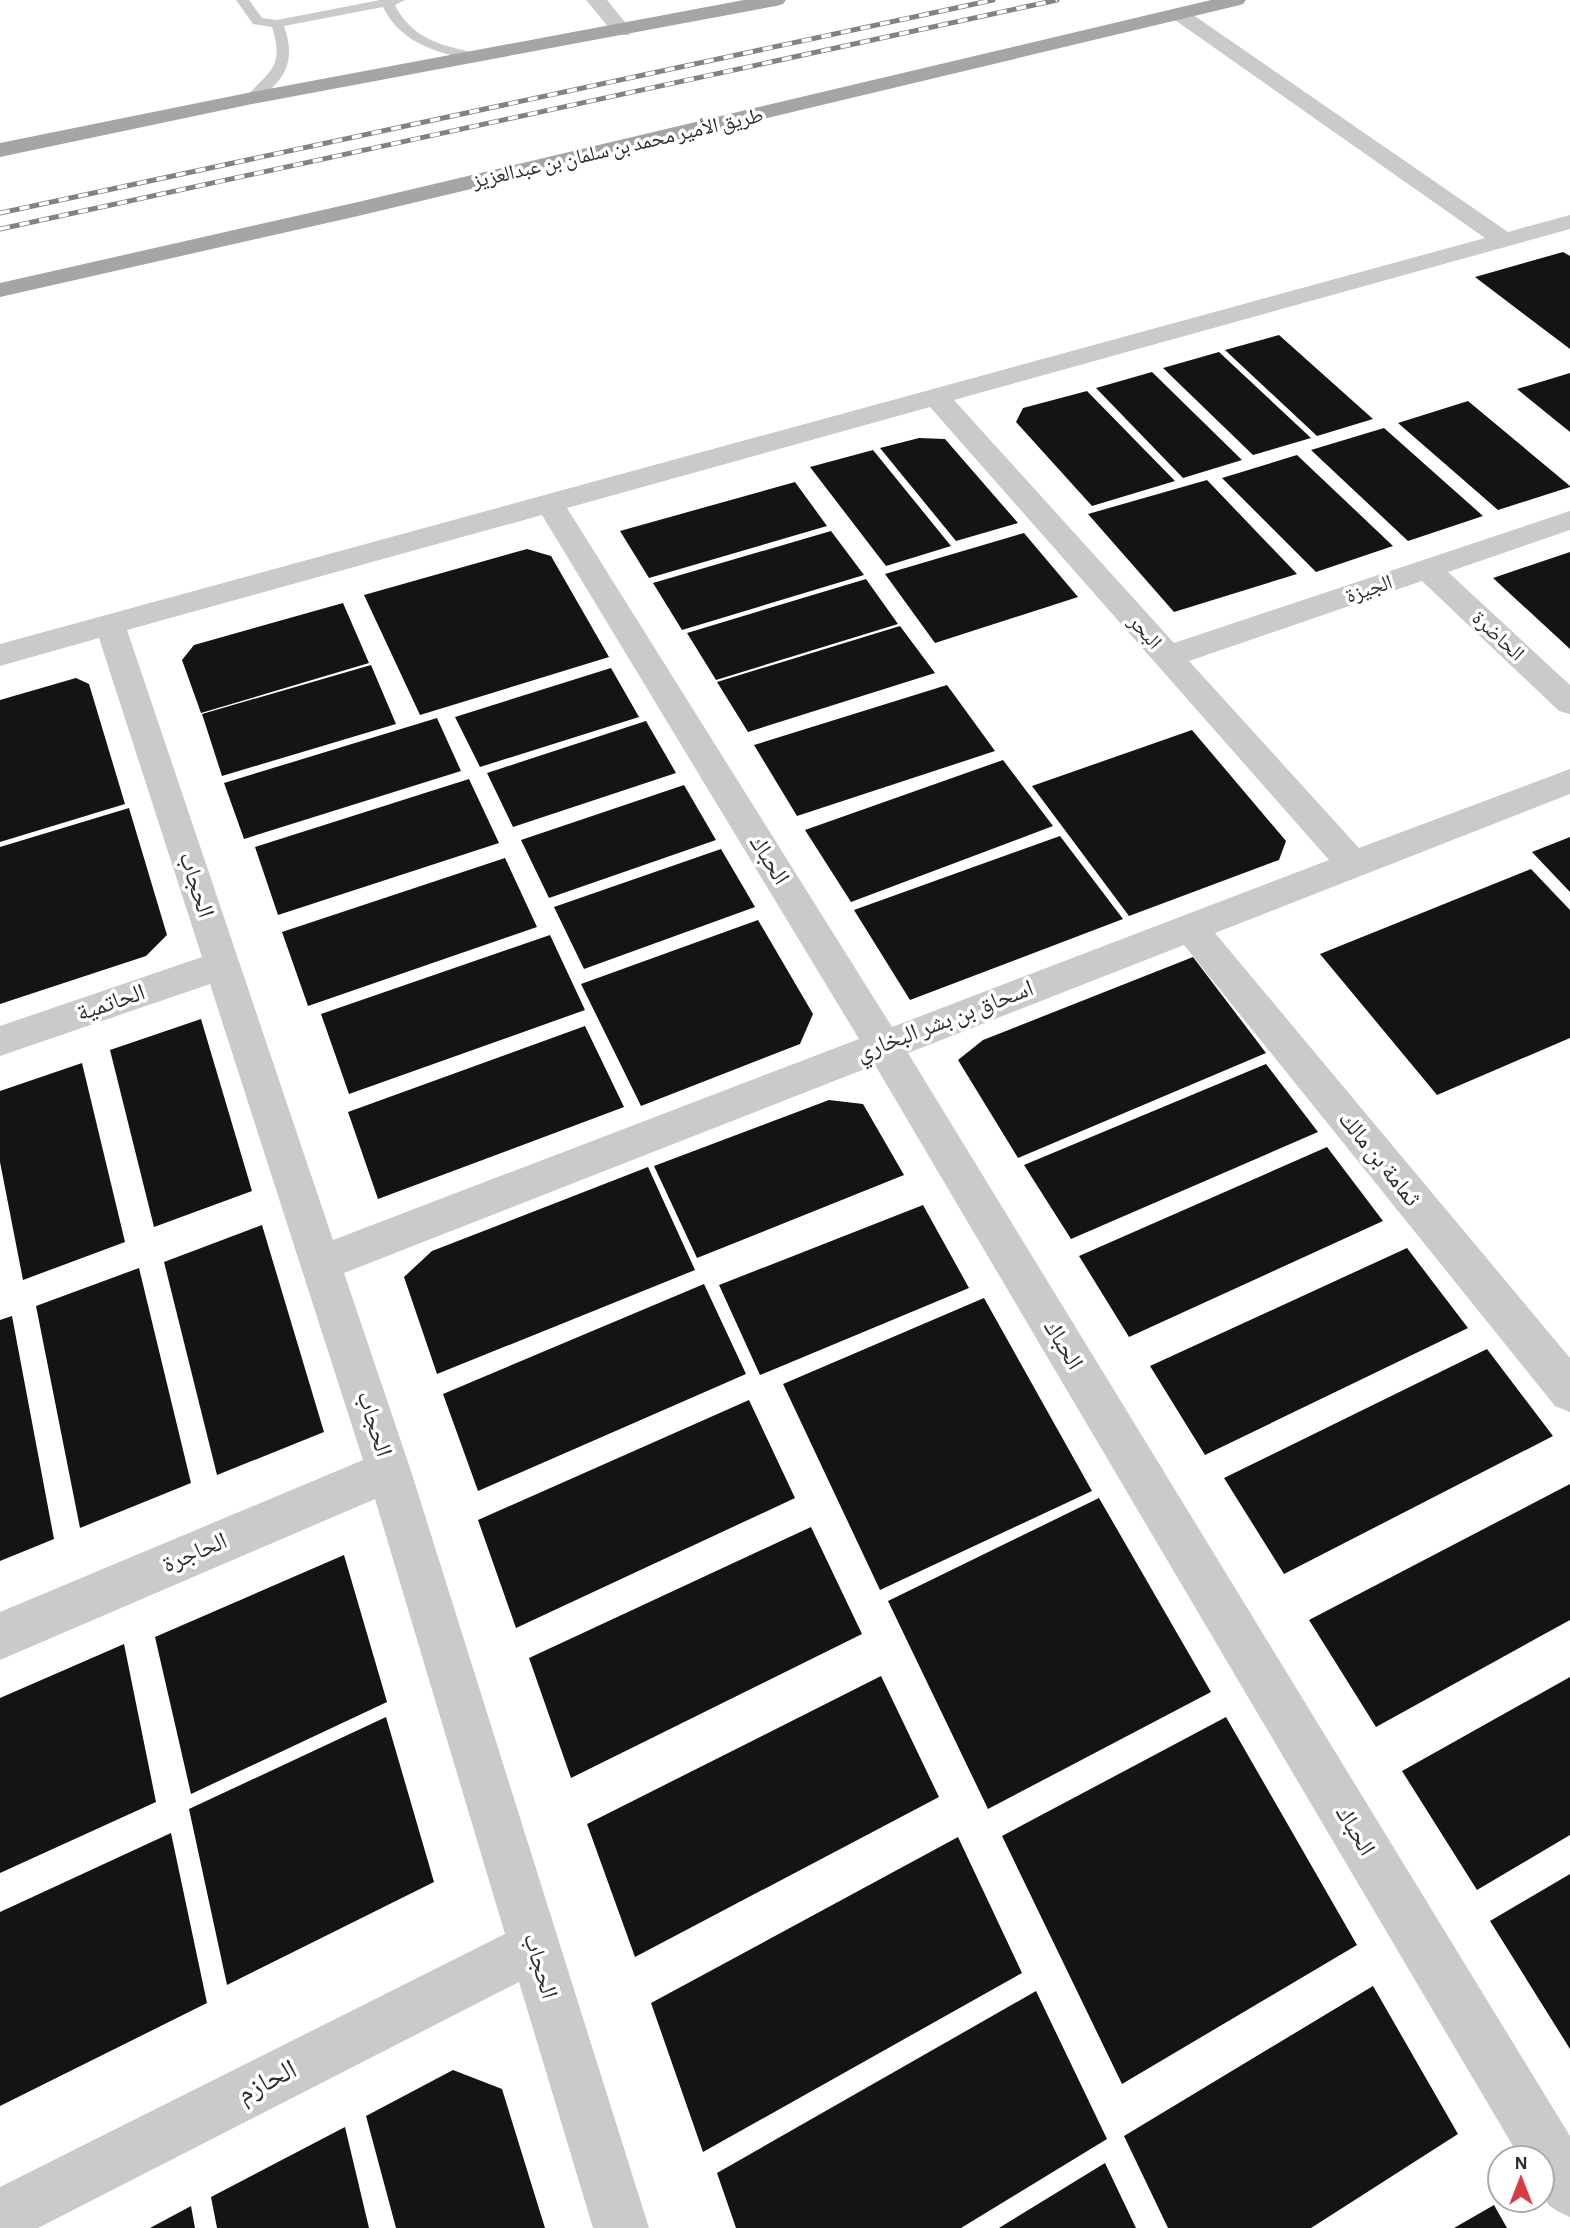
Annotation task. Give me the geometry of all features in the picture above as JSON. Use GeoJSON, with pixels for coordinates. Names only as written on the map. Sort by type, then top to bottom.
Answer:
{"type":"FeatureCollection","features":[{"type":"Feature","properties":{"kind":"main road"},"geometry":{"type":"LineString","coordinates":[[0,150],[253,98],[622,31],[776,0]]}},
{"type":"Feature","properties":{"kind":"main road","name":"طريق الأمير محمد بن سلمان بن عبدالعزيز"},"geometry":{"type":"LineString","coordinates":[[0,290],[399,200],[1236,0]]}},
{"type":"Feature","properties":{"kind":"street"},"geometry":{"type":"LineString","coordinates":[[596,0],[622,31]]}},
{"type":"Feature","properties":{"kind":"street"},"geometry":{"type":"LineString","coordinates":[[1179,14],[1504,240]]}},
{"type":"Feature","properties":{"kind":"street"},"geometry":{"type":"LineString","coordinates":[[0,655],[1570,222]]}},
{"type":"Feature","properties":{"kind":"street","name":"البحر"},"geometry":{"type":"LineString","coordinates":[[937,398],[1354,865]]}},
{"type":"Feature","properties":{"kind":"street","name":"الحباك"},"geometry":{"type":"LineString","coordinates":[[550,504],[883,1045],[1570,2189]]}},
{"type":"Feature","properties":{"kind":"street","name":"الجيزة"},"geometry":{"type":"LineString","coordinates":[[1167,657],[1570,520]]}},
{"type":"Feature","properties":{"kind":"street","name":"الحاضرة"},"geometry":{"type":"LineString","coordinates":[[1427,569],[1570,703]]}},
{"type":"Feature","properties":{"kind":"street","name":"الحجاب"},"geometry":{"type":"LineString","coordinates":[[110,625],[389,1471],[621,2228]]}},
{"type":"Feature","properties":{"kind":"street","name":"اسحاق بن بشر البخاري"},"geometry":{"type":"LineString","coordinates":[[321,1263],[1570,781]]}},
{"type":"Feature","properties":{"kind":"street","name":"ثمامة بن مالك"},"geometry":{"type":"LineString","coordinates":[[1189,926],[1570,1391]]}},
{"type":"Feature","properties":{"kind":"street","name":"الحاتمية"},"geometry":{"type":"LineString","coordinates":[[0,1041],[222,965]]}},
{"type":"Feature","properties":{"kind":"street","name":"الحاجرة"},"geometry":{"type":"LineString","coordinates":[[0,1636],[389,1471]]}},
{"type":"Feature","properties":{"kind":"street","name":"الحازم"},"geometry":{"type":"LineString","coordinates":[[0,2217],[534,1947]]}},
{"type":"Feature","properties":{"kind":"lane"},"geometry":{"type":"LineString","coordinates":[[242,0],[258,21],[277,24],[391,1],[392,15],[411,36],[439,48],[474,57]]}},
{"type":"Feature","properties":{"kind":"lane"},"geometry":{"type":"LineString","coordinates":[[253,98],[279,71],[285,57],[286,46],[277,24]]}},
{"type":"Feature","properties":{"kind":"building"},"geometry":{"type":"Polygon","coordinates":[[[1563,252],[1570,256],[1570,349],[1475,277],[1563,252]]]}},
{"type":"Feature","properties":{"kind":"building"},"geometry":{"type":"Polygon","coordinates":[[[1279,335],[1373,419],[1317,436],[1225,350],[1279,335]]]}},
{"type":"Feature","properties":{"kind":"building"},"geometry":{"type":"Polygon","coordinates":[[[1219,352],[1311,438],[1253,455],[1163,368],[1219,352]]]}},
{"type":"Feature","properties":{"kind":"building"},"geometry":{"type":"Polygon","coordinates":[[[1152,372],[1242,460],[1183,478],[1096,388],[1152,372]]]}},
{"type":"Feature","properties":{"kind":"building"},"geometry":{"type":"Polygon","coordinates":[[[1570,373],[1570,432],[1517,389],[1570,373]]]}},
{"type":"Feature","properties":{"kind":"building"},"geometry":{"type":"Polygon","coordinates":[[[1087,391],[1175,481],[1092,506],[1016,422],[1023,408],[1087,391]]]}},
{"type":"Feature","properties":{"kind":"building"},"geometry":{"type":"Polygon","coordinates":[[[1468,401],[1570,487],[1498,510],[1398,423],[1468,401]]]}},
{"type":"Feature","properties":{"kind":"building"},"geometry":{"type":"Polygon","coordinates":[[[1384,428],[1483,516],[1408,541],[1311,450],[1384,428]]]}},
{"type":"Feature","properties":{"kind":"building"},"geometry":{"type":"Polygon","coordinates":[[[919,438],[945,439],[1018,523],[956,541],[880,448],[919,438]]]}},
{"type":"Feature","properties":{"kind":"building"},"geometry":{"type":"Polygon","coordinates":[[[873,450],[951,546],[886,566],[810,467],[873,450]]]}},
{"type":"Feature","properties":{"kind":"building"},"geometry":{"type":"Polygon","coordinates":[[[1297,455],[1393,546],[1316,572],[1222,478],[1297,455]]]}},
{"type":"Feature","properties":{"kind":"building"},"geometry":{"type":"Polygon","coordinates":[[[1207,480],[1297,574],[1174,612],[1088,514],[1207,480]]]}},
{"type":"Feature","properties":{"kind":"building"},"geometry":{"type":"Polygon","coordinates":[[[795,482],[827,526],[649,578],[620,531],[795,482]]]}},
{"type":"Feature","properties":{"kind":"building"},"geometry":{"type":"Polygon","coordinates":[[[831,531],[864,575],[682,630],[653,583],[831,531]]]}},
{"type":"Feature","properties":{"kind":"building"},"geometry":{"type":"Polygon","coordinates":[[[1024,533],[1078,597],[935,643],[885,574],[1024,533]]]}},
{"type":"Feature","properties":{"kind":"building"},"geometry":{"type":"Polygon","coordinates":[[[527,549],[551,556],[609,657],[420,715],[364,595],[527,549]]]}},
{"type":"Feature","properties":{"kind":"building"},"geometry":{"type":"Polygon","coordinates":[[[1570,552],[1570,649],[1493,578],[1570,552]]]}},
{"type":"Feature","properties":{"kind":"building"},"geometry":{"type":"Polygon","coordinates":[[[866,579],[898,624],[716,680],[687,633],[866,579]]]}},
{"type":"Feature","properties":{"kind":"building"},"geometry":{"type":"Polygon","coordinates":[[[343,603],[369,663],[201,713],[182,660],[194,645],[343,603]]]}},
{"type":"Feature","properties":{"kind":"building"},"geometry":{"type":"Polygon","coordinates":[[[900,626],[935,673],[748,732],[717,682],[900,626]]]}},
{"type":"Feature","properties":{"kind":"building"},"geometry":{"type":"Polygon","coordinates":[[[371,665],[396,724],[222,776],[202,714],[371,665]]]}},
{"type":"Feature","properties":{"kind":"building"},"geometry":{"type":"Polygon","coordinates":[[[611,668],[639,717],[480,767],[455,717],[611,668]]]}},
{"type":"Feature","properties":{"kind":"building"},"geometry":{"type":"Polygon","coordinates":[[[76,678],[89,684],[125,804],[0,842],[0,700],[76,678]]]}},
{"type":"Feature","properties":{"kind":"building"},"geometry":{"type":"Polygon","coordinates":[[[947,685],[995,751],[797,816],[754,745],[947,685]]]}},
{"type":"Feature","properties":{"kind":"building"},"geometry":{"type":"Polygon","coordinates":[[[437,718],[461,771],[244,839],[224,783],[437,718]]]}},
{"type":"Feature","properties":{"kind":"building"},"geometry":{"type":"Polygon","coordinates":[[[646,721],[676,773],[513,827],[487,773],[646,721]]]}},
{"type":"Feature","properties":{"kind":"building"},"geometry":{"type":"Polygon","coordinates":[[[1192,730],[1286,841],[1279,860],[1129,916],[1032,786],[1192,730]]]}},
{"type":"Feature","properties":{"kind":"building"},"geometry":{"type":"Polygon","coordinates":[[[1003,760],[1053,826],[851,902],[805,830],[1003,760]]]}},
{"type":"Feature","properties":{"kind":"building"},"geometry":{"type":"Polygon","coordinates":[[[469,779],[499,843],[278,915],[255,847],[469,779]]]}},
{"type":"Feature","properties":{"kind":"building"},"geometry":{"type":"Polygon","coordinates":[[[684,785],[716,840],[549,898],[521,840],[684,785]]]}},
{"type":"Feature","properties":{"kind":"building"},"geometry":{"type":"Polygon","coordinates":[[[129,808],[167,935],[146,956],[0,1004],[0,847],[129,808]]]}},
{"type":"Feature","properties":{"kind":"building"},"geometry":{"type":"Polygon","coordinates":[[[1060,836],[1123,919],[910,1000],[854,910],[1060,836]]]}},
{"type":"Feature","properties":{"kind":"building"},"geometry":{"type":"Polygon","coordinates":[[[1570,837],[1570,892],[1532,852],[1570,837]]]}},
{"type":"Feature","properties":{"kind":"building"},"geometry":{"type":"Polygon","coordinates":[[[721,849],[755,907],[584,969],[554,907],[721,849]]]}},
{"type":"Feature","properties":{"kind":"building"},"geometry":{"type":"Polygon","coordinates":[[[505,858],[537,927],[308,1006],[282,932],[505,858]]]}},
{"type":"Feature","properties":{"kind":"building"},"geometry":{"type":"Polygon","coordinates":[[[1531,869],[1570,910],[1570,1038],[1437,1095],[1320,954],[1531,869]]]}},
{"type":"Feature","properties":{"kind":"building"},"geometry":{"type":"Polygon","coordinates":[[[758,920],[813,1014],[800,1044],[641,1106],[581,984],[758,920]]]}},
{"type":"Feature","properties":{"kind":"building"},"geometry":{"type":"Polygon","coordinates":[[[550,935],[585,1010],[349,1094],[321,1014],[550,935]]]}},
{"type":"Feature","properties":{"kind":"building"},"geometry":{"type":"Polygon","coordinates":[[[1193,957],[1266,1053],[1018,1158],[958,1060],[983,1040],[1193,957]]]}},
{"type":"Feature","properties":{"kind":"building"},"geometry":{"type":"Polygon","coordinates":[[[201,1019],[252,1191],[154,1227],[110,1050],[201,1019]]]}},
{"type":"Feature","properties":{"kind":"building"},"geometry":{"type":"Polygon","coordinates":[[[585,1026],[624,1107],[378,1199],[348,1112],[585,1026]]]}},
{"type":"Feature","properties":{"kind":"building"},"geometry":{"type":"Polygon","coordinates":[[[82,1063],[125,1242],[23,1280],[0,1162],[0,1091],[82,1063]]]}},
{"type":"Feature","properties":{"kind":"building"},"geometry":{"type":"Polygon","coordinates":[[[1266,1064],[1318,1132],[1071,1239],[1024,1165],[1266,1064]]]}},
{"type":"Feature","properties":{"kind":"building"},"geometry":{"type":"Polygon","coordinates":[[[829,1100],[863,1104],[904,1175],[697,1258],[654,1166],[829,1100]]]}},
{"type":"Feature","properties":{"kind":"building"},"geometry":{"type":"Polygon","coordinates":[[[1327,1147],[1383,1221],[1129,1337],[1079,1256],[1327,1147]]]}},
{"type":"Feature","properties":{"kind":"building"},"geometry":{"type":"Polygon","coordinates":[[[648,1167],[695,1270],[437,1374],[404,1277],[432,1251],[648,1167]]]}},
{"type":"Feature","properties":{"kind":"building"},"geometry":{"type":"Polygon","coordinates":[[[923,1205],[969,1288],[760,1375],[719,1285],[923,1205]]]}},
{"type":"Feature","properties":{"kind":"building"},"geometry":{"type":"Polygon","coordinates":[[[262,1225],[324,1432],[217,1475],[164,1262],[262,1225]]]}},
{"type":"Feature","properties":{"kind":"building"},"geometry":{"type":"Polygon","coordinates":[[[1407,1248],[1468,1328],[1205,1455],[1150,1366],[1407,1248]]]}},
{"type":"Feature","properties":{"kind":"building"},"geometry":{"type":"Polygon","coordinates":[[[139,1268],[191,1483],[80,1528],[36,1306],[139,1268]]]}},
{"type":"Feature","properties":{"kind":"building"},"geometry":{"type":"Polygon","coordinates":[[[704,1284],[746,1374],[478,1491],[443,1394],[704,1284]]]}},
{"type":"Feature","properties":{"kind":"building"},"geometry":{"type":"Polygon","coordinates":[[[984,1298],[1092,1491],[880,1590],[783,1384],[984,1298]]]}},
{"type":"Feature","properties":{"kind":"building"},"geometry":{"type":"Polygon","coordinates":[[[12,1316],[54,1539],[0,1561],[0,1320],[12,1316]]]}},
{"type":"Feature","properties":{"kind":"building"},"geometry":{"type":"Polygon","coordinates":[[[1487,1349],[1553,1436],[1284,1574],[1224,1478],[1487,1349]]]}},
{"type":"Feature","properties":{"kind":"building"},"geometry":{"type":"Polygon","coordinates":[[[749,1400],[795,1498],[516,1628],[478,1520],[749,1400]]]}},
{"type":"Feature","properties":{"kind":"building"},"geometry":{"type":"Polygon","coordinates":[[[1570,1484],[1570,1620],[1376,1727],[1309,1620],[1570,1484]]]}},
{"type":"Feature","properties":{"kind":"building"},"geometry":{"type":"Polygon","coordinates":[[[1099,1498],[1211,1692],[988,1809],[888,1601],[1099,1498]]]}},
{"type":"Feature","properties":{"kind":"building"},"geometry":{"type":"Polygon","coordinates":[[[811,1527],[862,1634],[571,1778],[529,1658],[811,1527]]]}},
{"type":"Feature","properties":{"kind":"building"},"geometry":{"type":"Polygon","coordinates":[[[344,1555],[387,1702],[191,1794],[155,1637],[344,1555]]]}},
{"type":"Feature","properties":{"kind":"building"},"geometry":{"type":"Polygon","coordinates":[[[124,1644],[156,1802],[0,1873],[0,1698],[124,1644]]]}},
{"type":"Feature","properties":{"kind":"building"},"geometry":{"type":"Polygon","coordinates":[[[881,1676],[939,1797],[635,1957],[587,1824],[881,1676]]]}},
{"type":"Feature","properties":{"kind":"building"},"geometry":{"type":"Polygon","coordinates":[[[1570,1677],[1570,1835],[1477,1890],[1402,1771],[1570,1677]]]}},
{"type":"Feature","properties":{"kind":"building"},"geometry":{"type":"Polygon","coordinates":[[[386,1717],[434,1882],[227,1985],[189,1809],[386,1717]]]}},
{"type":"Feature","properties":{"kind":"building"},"geometry":{"type":"Polygon","coordinates":[[[1226,1717],[1357,1945],[1122,2084],[1002,1836],[1226,1717]]]}},
{"type":"Feature","properties":{"kind":"building"},"geometry":{"type":"Polygon","coordinates":[[[171,1833],[207,2003],[0,2106],[0,1912],[171,1833]]]}},
{"type":"Feature","properties":{"kind":"building"},"geometry":{"type":"Polygon","coordinates":[[[958,1837],[1022,1973],[703,2152],[651,2003],[958,1837]]]}},
{"type":"Feature","properties":{"kind":"building"},"geometry":{"type":"Polygon","coordinates":[[[1570,1874],[1570,2049],[1490,1921],[1570,1874]]]}},
{"type":"Feature","properties":{"kind":"building"},"geometry":{"type":"Polygon","coordinates":[[[1373,1986],[1458,2134],[1311,2228],[1168,2228],[1124,2136],[1373,1986]]]}},
{"type":"Feature","properties":{"kind":"building"},"geometry":{"type":"Polygon","coordinates":[[[1036,1991],[1107,2139],[961,2228],[736,2228],[717,2173],[1036,1991]]]}},
{"type":"Feature","properties":{"kind":"building"},"geometry":{"type":"Polygon","coordinates":[[[453,2070],[502,2089],[545,2228],[396,2228],[366,2116],[453,2070]]]}},
{"type":"Feature","properties":{"kind":"building"},"geometry":{"type":"Polygon","coordinates":[[[345,2127],[369,2228],[217,2228],[211,2197],[345,2127]]]}},
{"type":"Feature","properties":{"kind":"building"},"geometry":{"type":"Polygon","coordinates":[[[1105,2163],[1136,2228],[999,2228],[1105,2163]]]}},
{"type":"Feature","properties":{"kind":"building"},"geometry":{"type":"Polygon","coordinates":[[[191,2206],[195,2228],[150,2228],[191,2206]]]}},
{"type":"Feature","properties":{"kind":"building"},"geometry":{"type":"Polygon","coordinates":[[[1486,2210],[1486,2214],[1499,2214],[1507,2228],[1454,2228],[1486,2210]]]}},
{"type":"Feature","properties":{"kind":"railway"},"geometry":{"type":"LineString","coordinates":[[0,213],[993,0]]}},
{"type":"Feature","properties":{"kind":"railway"},"geometry":{"type":"LineString","coordinates":[[0,229],[1057,0]]}}]}
